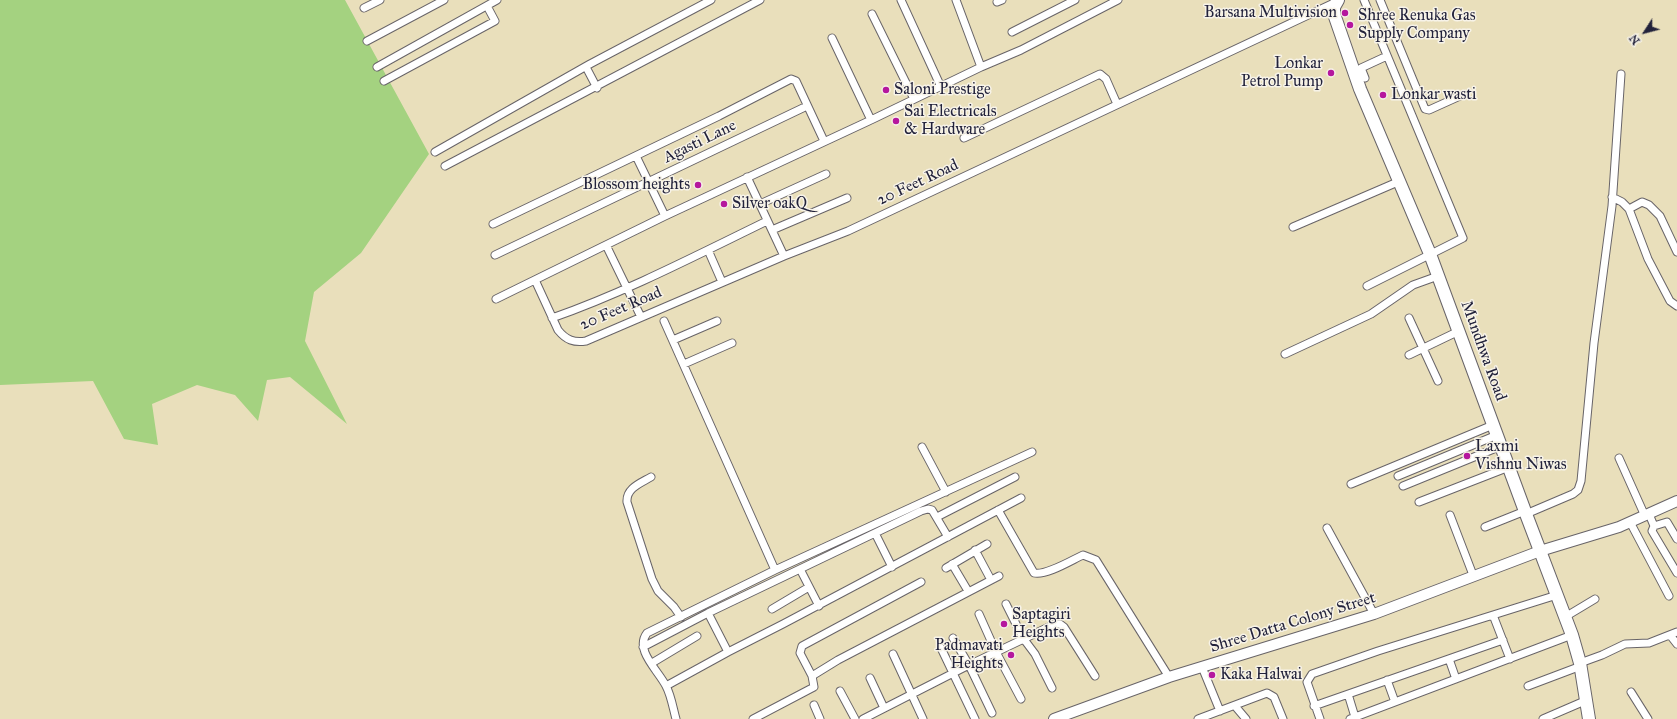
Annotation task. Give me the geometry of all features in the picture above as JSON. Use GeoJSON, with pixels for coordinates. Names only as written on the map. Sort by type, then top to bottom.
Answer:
{"type":"FeatureCollection","features":[{"type":"Feature","properties":{"kind":"main road","name":"Mundhwa Road"},"geometry":{"type":"LineString","coordinates":[[1337,1],[1334,14],[1358,82],[1430,254],[1525,513],[1572,635],[1581,664],[1589,719]]}},
{"type":"Feature","properties":{"kind":"street"},"geometry":{"type":"LineString","coordinates":[[364,8],[380,0]]}},
{"type":"Feature","properties":{"kind":"street"},"geometry":{"type":"LineString","coordinates":[[367,41],[444,0]]}},
{"type":"Feature","properties":{"kind":"street"},"geometry":{"type":"LineString","coordinates":[[377,67],[497,0]]}},
{"type":"Feature","properties":{"kind":"street"},"geometry":{"type":"LineString","coordinates":[[435,152],[586,67],[711,0]]}},
{"type":"Feature","properties":{"kind":"street"},"geometry":{"type":"LineString","coordinates":[[445,166],[597,88],[760,0]]}},
{"type":"Feature","properties":{"kind":"street"},"geometry":{"type":"LineString","coordinates":[[901,0],[941,87]]}},
{"type":"Feature","properties":{"kind":"street"},"geometry":{"type":"LineString","coordinates":[[956,0],[981,67]]}},
{"type":"Feature","properties":{"kind":"street"},"geometry":{"type":"LineString","coordinates":[[1012,32],[1074,0]]}},
{"type":"Feature","properties":{"kind":"street"},"geometry":{"type":"LineString","coordinates":[[496,299],[747,177],[981,67],[1021,50],[1118,0]]}},
{"type":"Feature","properties":{"kind":"street"},"geometry":{"type":"LineString","coordinates":[[1364,0],[1463,238],[1367,286]]}},
{"type":"Feature","properties":{"kind":"street"},"geometry":{"type":"LineString","coordinates":[[1380,0],[1425,109],[1429,110],[1460,96]]}},
{"type":"Feature","properties":{"kind":"street","name":"20 Feet Road"},"geometry":{"type":"LineString","coordinates":[[535,280],[552,318],[563,336],[572,341],[586,341],[722,282],[848,231],[1337,1]]}},
{"type":"Feature","properties":{"kind":"street"},"geometry":{"type":"LineString","coordinates":[[384,81],[496,21],[487,6]]}},
{"type":"Feature","properties":{"kind":"street"},"geometry":{"type":"LineString","coordinates":[[872,14],[914,99]]}},
{"type":"Feature","properties":{"kind":"street"},"geometry":{"type":"LineString","coordinates":[[832,38],[871,120]]}},
{"type":"Feature","properties":{"kind":"street"},"geometry":{"type":"LineString","coordinates":[[1365,78],[1361,68],[1387,56]]}},
{"type":"Feature","properties":{"kind":"street"},"geometry":{"type":"LineString","coordinates":[[586,67],[597,88]]}},
{"type":"Feature","properties":{"kind":"street"},"geometry":{"type":"LineString","coordinates":[[964,138],[1100,74],[1106,79],[1117,104]]}},
{"type":"Feature","properties":{"kind":"street"},"geometry":{"type":"LineString","coordinates":[[1485,527],[1573,494],[1580,486],[1596,329],[1612,197],[1621,74]]}},
{"type":"Feature","properties":{"kind":"street"},"geometry":{"type":"LineString","coordinates":[[493,224],[636,156],[791,79],[796,81],[824,141]]}},
{"type":"Feature","properties":{"kind":"street","name":"Agasti Lane"},"geometry":{"type":"LineString","coordinates":[[496,254],[807,106]]}},
{"type":"Feature","properties":{"kind":"street"},"geometry":{"type":"LineString","coordinates":[[636,156],[665,216]]}},
{"type":"Feature","properties":{"kind":"street"},"geometry":{"type":"LineString","coordinates":[[760,204],[826,174]]}},
{"type":"Feature","properties":{"kind":"street"},"geometry":{"type":"LineString","coordinates":[[747,177],[784,256]]}},
{"type":"Feature","properties":{"kind":"street"},"geometry":{"type":"LineString","coordinates":[[1293,227],[1400,181]]}},
{"type":"Feature","properties":{"kind":"street"},"geometry":{"type":"LineString","coordinates":[[1612,197],[1622,202],[1629,209],[1648,259],[1670,301],[1677,306]]}},
{"type":"Feature","properties":{"kind":"street"},"geometry":{"type":"LineString","coordinates":[[772,230],[847,198]]}},
{"type":"Feature","properties":{"kind":"street"},"geometry":{"type":"LineString","coordinates":[[1629,209],[1642,202],[1655,211],[1677,252]]}},
{"type":"Feature","properties":{"kind":"street"},"geometry":{"type":"LineString","coordinates":[[552,318],[627,287],[767,221]]}},
{"type":"Feature","properties":{"kind":"street"},"geometry":{"type":"LineString","coordinates":[[606,245],[641,317]]}},
{"type":"Feature","properties":{"kind":"street"},"geometry":{"type":"LineString","coordinates":[[708,250],[722,282]]}},
{"type":"Feature","properties":{"kind":"street"},"geometry":{"type":"LineString","coordinates":[[1285,354],[1371,314],[1413,286],[1438,276]]}},
{"type":"Feature","properties":{"kind":"street"},"geometry":{"type":"LineString","coordinates":[[1409,318],[1438,381]]}},
{"type":"Feature","properties":{"kind":"street"},"geometry":{"type":"LineString","coordinates":[[664,321],[775,570]]}},
{"type":"Feature","properties":{"kind":"street"},"geometry":{"type":"LineString","coordinates":[[673,340],[717,321]]}},
{"type":"Feature","properties":{"kind":"street"},"geometry":{"type":"LineString","coordinates":[[1409,354],[1459,331]]}},
{"type":"Feature","properties":{"kind":"street"},"geometry":{"type":"LineString","coordinates":[[684,364],[732,342]]}},
{"type":"Feature","properties":{"kind":"street"},"geometry":{"type":"LineString","coordinates":[[1398,476],[1497,435]]}},
{"type":"Feature","properties":{"kind":"street"},"geometry":{"type":"LineString","coordinates":[[1352,484],[1497,435]]}},
{"type":"Feature","properties":{"kind":"street"},"geometry":{"type":"LineString","coordinates":[[1403,486],[1497,435]]}},
{"type":"Feature","properties":{"kind":"street"},"geometry":{"type":"LineString","coordinates":[[922,447],[946,492]]}},
{"type":"Feature","properties":{"kind":"street"},"geometry":{"type":"LineString","coordinates":[[676,719],[666,686],[643,647],[643,639],[647,633],[775,570],[1032,452]]}},
{"type":"Feature","properties":{"kind":"street"},"geometry":{"type":"LineString","coordinates":[[1619,458],[1654,526],[1652,531],[1677,573]]}},
{"type":"Feature","properties":{"kind":"street"},"geometry":{"type":"LineString","coordinates":[[1419,502],[1509,467]]}},
{"type":"Feature","properties":{"kind":"street"},"geometry":{"type":"LineString","coordinates":[[651,477],[631,490],[628,494],[628,502],[652,579],[658,591],[674,607],[681,617]]}},
{"type":"Feature","properties":{"kind":"street"},"geometry":{"type":"LineString","coordinates":[[937,516],[1015,477]]}},
{"type":"Feature","properties":{"kind":"street"},"geometry":{"type":"LineString","coordinates":[[666,686],[1021,498]]}},
{"type":"Feature","properties":{"kind":"street","name":"Shree Datta Colony Street"},"geometry":{"type":"LineString","coordinates":[[1054,719],[1202,666],[1374,614],[1422,597],[1473,575],[1540,551],[1630,522],[1677,501]]}},
{"type":"Feature","properties":{"kind":"street"},"geometry":{"type":"LineString","coordinates":[[643,647],[708,613],[926,509],[932,510],[937,516],[948,537]]}},
{"type":"Feature","properties":{"kind":"street"},"geometry":{"type":"LineString","coordinates":[[998,510],[1034,573],[1038,574],[1046,572],[1083,555],[1096,560],[1169,677]]}},
{"type":"Feature","properties":{"kind":"street"},"geometry":{"type":"LineString","coordinates":[[1450,515],[1473,575]]}},
{"type":"Feature","properties":{"kind":"street"},"geometry":{"type":"LineString","coordinates":[[1630,522],[1669,596]]}},
{"type":"Feature","properties":{"kind":"street"},"geometry":{"type":"LineString","coordinates":[[1654,526],[1667,522],[1677,539]]}},
{"type":"Feature","properties":{"kind":"street"},"geometry":{"type":"LineString","coordinates":[[1327,528],[1374,614]]}},
{"type":"Feature","properties":{"kind":"street"},"geometry":{"type":"LineString","coordinates":[[875,533],[892,567]]}},
{"type":"Feature","properties":{"kind":"street"},"geometry":{"type":"LineString","coordinates":[[968,591],[949,566],[987,544]]}},
{"type":"Feature","properties":{"kind":"street"},"geometry":{"type":"LineString","coordinates":[[975,550],[991,580]]}},
{"type":"Feature","properties":{"kind":"street"},"geometry":{"type":"LineString","coordinates":[[800,569],[819,606]]}},
{"type":"Feature","properties":{"kind":"street"},"geometry":{"type":"LineString","coordinates":[[812,676],[838,660],[998,576]]}},
{"type":"Feature","properties":{"kind":"street"},"geometry":{"type":"LineString","coordinates":[[753,719],[809,691],[814,687],[812,676],[800,653],[802,646],[921,582]]}},
{"type":"Feature","properties":{"kind":"street"},"geometry":{"type":"LineString","coordinates":[[772,609],[809,587]]}},
{"type":"Feature","properties":{"kind":"street"},"geometry":{"type":"LineString","coordinates":[[1320,719],[1314,706],[1307,682],[1312,674],[1557,595]]}},
{"type":"Feature","properties":{"kind":"street"},"geometry":{"type":"LineString","coordinates":[[1565,617],[1595,599]]}},
{"type":"Feature","properties":{"kind":"street"},"geometry":{"type":"LineString","coordinates":[[1006,604],[1023,638],[1035,654],[1052,688]]}},
{"type":"Feature","properties":{"kind":"street"},"geometry":{"type":"LineString","coordinates":[[708,613],[728,652]]}},
{"type":"Feature","properties":{"kind":"street"},"geometry":{"type":"LineString","coordinates":[[979,614],[996,652],[1021,699]]}},
{"type":"Feature","properties":{"kind":"street"},"geometry":{"type":"LineString","coordinates":[[1493,615],[1510,659]]}},
{"type":"Feature","properties":{"kind":"street"},"geometry":{"type":"LineString","coordinates":[[863,719],[969,664],[1055,624],[1060,624],[1095,676]]}},
{"type":"Feature","properties":{"kind":"street"},"geometry":{"type":"LineString","coordinates":[[1528,686],[1625,644],[1649,643],[1674,633],[1677,644]]}},
{"type":"Feature","properties":{"kind":"street"},"geometry":{"type":"LineString","coordinates":[[1348,694],[1353,718],[1572,635]]}},
{"type":"Feature","properties":{"kind":"street"},"geometry":{"type":"LineString","coordinates":[[652,663],[696,636]]}},
{"type":"Feature","properties":{"kind":"street"},"geometry":{"type":"LineString","coordinates":[[953,638],[969,664],[992,713]]}},
{"type":"Feature","properties":{"kind":"street"},"geometry":{"type":"LineString","coordinates":[[1314,706],[1503,640]]}},
{"type":"Feature","properties":{"kind":"street"},"geometry":{"type":"LineString","coordinates":[[941,648],[975,719]]}},
{"type":"Feature","properties":{"kind":"street"},"geometry":{"type":"LineString","coordinates":[[893,654],[923,719]]}},
{"type":"Feature","properties":{"kind":"street"},"geometry":{"type":"LineString","coordinates":[[1449,659],[1456,679]]}},
{"type":"Feature","properties":{"kind":"street"},"geometry":{"type":"LineString","coordinates":[[1202,666],[1220,711]]}},
{"type":"Feature","properties":{"kind":"street"},"geometry":{"type":"LineString","coordinates":[[870,678],[884,708]]}},
{"type":"Feature","properties":{"kind":"street"},"geometry":{"type":"LineString","coordinates":[[1387,680],[1395,702]]}},
{"type":"Feature","properties":{"kind":"street"},"geometry":{"type":"LineString","coordinates":[[840,691],[855,719]]}},
{"type":"Feature","properties":{"kind":"street"},"geometry":{"type":"LineString","coordinates":[[1631,692],[1648,719]]}},
{"type":"Feature","properties":{"kind":"street"},"geometry":{"type":"LineString","coordinates":[[1200,719],[1267,693],[1274,698],[1283,719]]}},
{"type":"Feature","properties":{"kind":"street"},"geometry":{"type":"LineString","coordinates":[[1544,719],[1587,700]]}},
{"type":"Feature","properties":{"kind":"street"},"geometry":{"type":"LineString","coordinates":[[814,705],[820,719]]}},
{"type":"Feature","properties":{"kind":"street"},"geometry":{"type":"LineString","coordinates":[[1234,706],[1246,719]]}},
{"type":"Feature","properties":{"kind":"green space"},"geometry":{"type":"Polygon","coordinates":[[[0,0],[345,0],[429,154],[361,253],[314,292],[305,341],[347,424],[290,377],[267,380],[258,421],[235,395],[197,385],[152,404],[158,445],[124,439],[93,381],[0,385],[0,0]]]}},
{"type":"Feature","properties":{"kind":"place","name":"Barsana Multivision"},"geometry":{"type":"Point","coordinates":[1345,13]}},
{"type":"Feature","properties":{"kind":"place","name":"Shree Renuka Gas Supply Company"},"geometry":{"type":"Point","coordinates":[1350,25]}},
{"type":"Feature","properties":{"kind":"place","name":"Lonkar Petrol Pump"},"geometry":{"type":"Point","coordinates":[1331,73]}},
{"type":"Feature","properties":{"kind":"place","name":"Saloni Prestige"},"geometry":{"type":"Point","coordinates":[886,90]}},
{"type":"Feature","properties":{"kind":"place","name":"Lonkar wasti"},"geometry":{"type":"Point","coordinates":[1383,95]}},
{"type":"Feature","properties":{"kind":"place","name":"Sai Electricals & Hardware"},"geometry":{"type":"Point","coordinates":[896,121]}},
{"type":"Feature","properties":{"kind":"place","name":"Blossom heights"},"geometry":{"type":"Point","coordinates":[698,185]}},
{"type":"Feature","properties":{"kind":"place","name":"Silver oakQ"},"geometry":{"type":"Point","coordinates":[724,204]}},
{"type":"Feature","properties":{"kind":"place","name":"Laxmi Vishnu Niwas"},"geometry":{"type":"Point","coordinates":[1467,456]}},
{"type":"Feature","properties":{"kind":"place","name":"Saptagiri Heights"},"geometry":{"type":"Point","coordinates":[1004,624]}},
{"type":"Feature","properties":{"kind":"place","name":"Padmavati Heights"},"geometry":{"type":"Point","coordinates":[1011,655]}},
{"type":"Feature","properties":{"kind":"place","name":"Kaka Halwai"},"geometry":{"type":"Point","coordinates":[1212,675]}}]}
